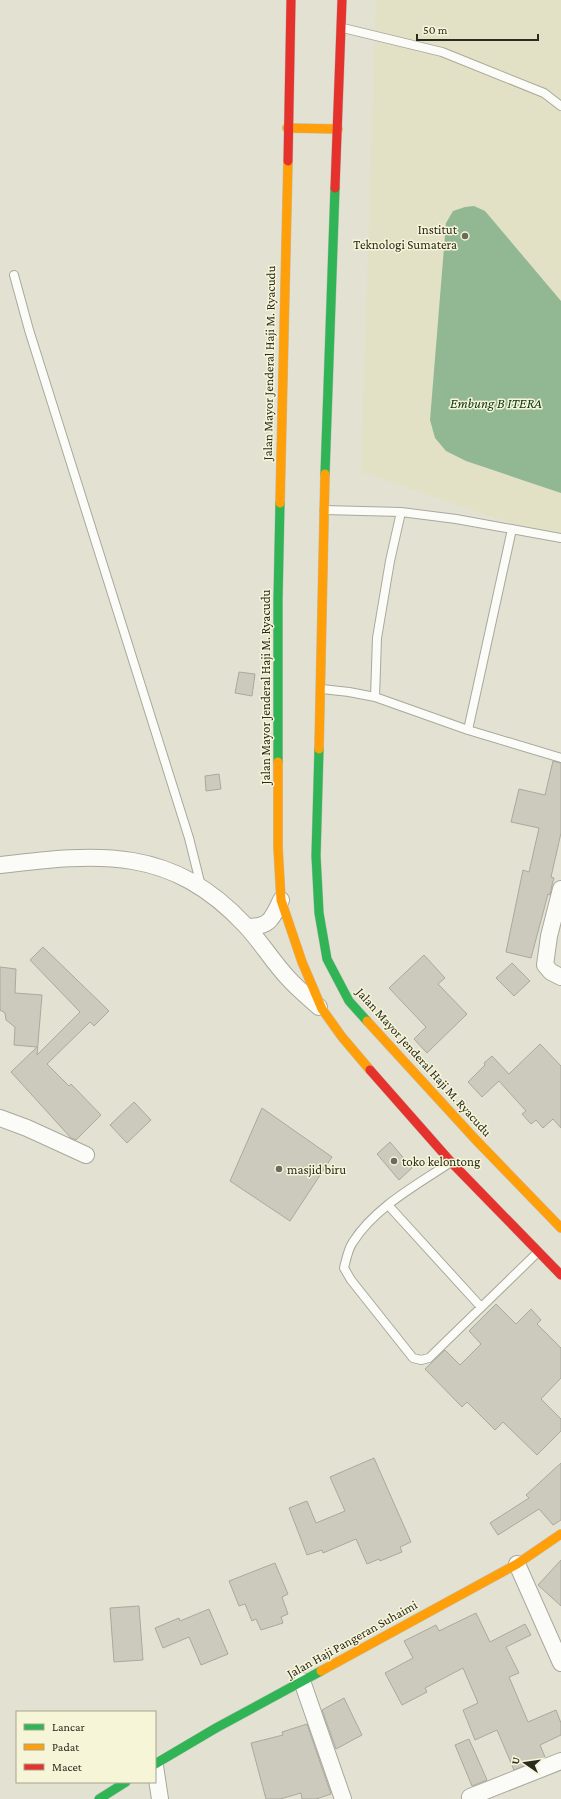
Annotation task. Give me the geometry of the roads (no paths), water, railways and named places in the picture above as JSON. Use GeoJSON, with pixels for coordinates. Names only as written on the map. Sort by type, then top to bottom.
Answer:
{"type":"FeatureCollection","features":[{"type":"Feature","properties":{"kind":"main road","name":"Jalan Mayor Jenderal Haji M. Ryacudu"},"geometry":{"type":"LineString","coordinates":[[290,0],[278,600],[278,847],[281,900],[302,962],[322,1009],[349,1046],[538,1252],[561,1274]]}},
{"type":"Feature","properties":{"kind":"main road","name":"Jalan Mayor Jenderal Haji M. Ryacudu"},"geometry":{"type":"LineString","coordinates":[[342,0],[324,510],[316,856],[319,913],[327,959],[349,1001],[472,1142],[561,1228]]}},
{"type":"Feature","properties":{"kind":"main road"},"geometry":{"type":"LineString","coordinates":[[287,128],[338,129]]}},
{"type":"Feature","properties":{"kind":"main road","name":"Jalan Haji Pangeran Suhaimi"},"geometry":{"type":"LineString","coordinates":[[156,1764],[302,1681],[518,1564],[561,1534]]}},
{"type":"Feature","properties":{"kind":"main road"},"geometry":{"type":"LineString","coordinates":[[99,1799],[124,1783]]}},
{"type":"Feature","properties":{"kind":"street"},"geometry":{"type":"LineString","coordinates":[[0,865],[38,861],[107,858],[143,862],[164,868],[201,886],[227,907],[247,927],[288,978],[322,1009]]}},
{"type":"Feature","properties":{"kind":"street"},"geometry":{"type":"LineString","coordinates":[[561,889],[549,936],[545,965],[551,972],[561,977]]}},
{"type":"Feature","properties":{"kind":"street"},"geometry":{"type":"LineString","coordinates":[[247,927],[259,927],[269,922],[274,916],[281,900]]}},
{"type":"Feature","properties":{"kind":"street"},"geometry":{"type":"LineString","coordinates":[[0,1118],[27,1128],[86,1155]]}},
{"type":"Feature","properties":{"kind":"street"},"geometry":{"type":"LineString","coordinates":[[518,1564],[561,1663]]}},
{"type":"Feature","properties":{"kind":"street"},"geometry":{"type":"LineString","coordinates":[[302,1681],[343,1799]]}},
{"type":"Feature","properties":{"kind":"street"},"geometry":{"type":"LineString","coordinates":[[470,1797],[561,1760]]}},
{"type":"Feature","properties":{"kind":"street"},"geometry":{"type":"LineString","coordinates":[[156,1772],[160,1799]]}},
{"type":"Feature","properties":{"kind":"lane"},"geometry":{"type":"LineString","coordinates":[[341,28],[442,52],[544,93],[561,106]]}},
{"type":"Feature","properties":{"kind":"lane"},"geometry":{"type":"LineString","coordinates":[[14,275],[29,330],[189,838],[201,886]]}},
{"type":"Feature","properties":{"kind":"lane"},"geometry":{"type":"LineString","coordinates":[[324,510],[401,512],[456,519],[561,538]]}},
{"type":"Feature","properties":{"kind":"lane"},"geometry":{"type":"LineString","coordinates":[[375,697],[377,638],[390,561],[401,512]]}},
{"type":"Feature","properties":{"kind":"lane"},"geometry":{"type":"LineString","coordinates":[[468,730],[512,529]]}},
{"type":"Feature","properties":{"kind":"lane"},"geometry":{"type":"LineString","coordinates":[[321,689],[375,697],[468,730],[561,758]]}},
{"type":"Feature","properties":{"kind":"lane"},"geometry":{"type":"LineString","coordinates":[[454,1160],[388,1205],[364,1226],[352,1243],[344,1268],[351,1280],[413,1358],[421,1360],[429,1358],[538,1252]]}},
{"type":"Feature","properties":{"kind":"lane"},"geometry":{"type":"LineString","coordinates":[[388,1205],[482,1307]]}},
{"type":"Feature","properties":{"kind":"water","name":"Embung B ITERA"},"geometry":{"type":"Polygon","coordinates":[[[474,206],[485,211],[561,301],[561,493],[466,461],[446,451],[435,438],[430,420],[446,223],[453,211],[474,206]]]}},
{"type":"Feature","properties":{"kind":"place","name":"Institut Teknologi Sumatera"},"geometry":{"type":"Point","coordinates":[465,236]}},
{"type":"Feature","properties":{"kind":"place","name":"toko kelontong"},"geometry":{"type":"Point","coordinates":[394,1161]}},
{"type":"Feature","properties":{"kind":"place","name":"masjid biru"},"geometry":{"type":"Point","coordinates":[279,1169]}}]}
